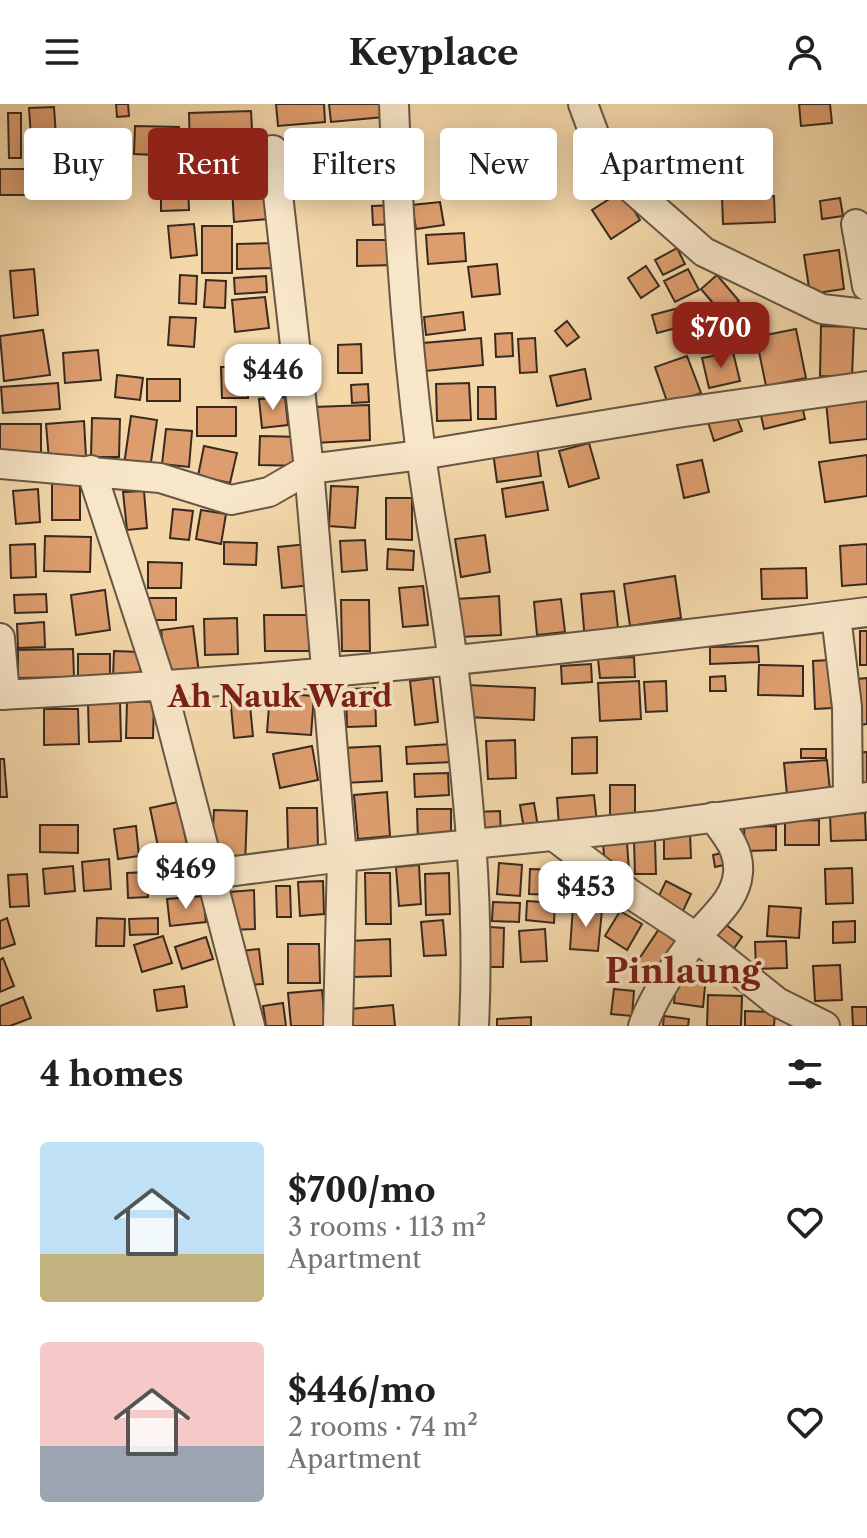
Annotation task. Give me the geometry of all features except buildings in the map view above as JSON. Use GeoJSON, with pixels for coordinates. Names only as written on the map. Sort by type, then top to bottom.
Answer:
{"type":"FeatureCollection","features":[{"type":"Feature","properties":{"kind":"street"},"geometry":{"type":"LineString","coordinates":[[394,104],[402,278],[421,455],[453,662],[472,846],[477,959],[474,1026]]}},
{"type":"Feature","properties":{"kind":"street"},"geometry":{"type":"LineString","coordinates":[[583,104],[606,166],[704,252],[822,309],[867,314]]}},
{"type":"Feature","properties":{"kind":"street"},"geometry":{"type":"LineString","coordinates":[[273,150],[309,469],[342,857],[338,1026]]}},
{"type":"Feature","properties":{"kind":"street"},"geometry":{"type":"LineString","coordinates":[[856,224],[867,286]]}},
{"type":"Feature","properties":{"kind":"street"},"geometry":{"type":"LineString","coordinates":[[0,464],[160,478],[231,500],[269,492],[309,469],[421,455],[867,386]]}},
{"type":"Feature","properties":{"kind":"street"},"geometry":{"type":"LineString","coordinates":[[91,470],[162,687],[250,1026]]}},
{"type":"Feature","properties":{"kind":"street"},"geometry":{"type":"LineString","coordinates":[[0,638],[2,695],[162,687],[453,662],[867,612]]}},
{"type":"Feature","properties":{"kind":"street"},"geometry":{"type":"LineString","coordinates":[[212,874],[342,857],[555,837],[858,797],[836,616]]}},
{"type":"Feature","properties":{"kind":"street"},"geometry":{"type":"LineString","coordinates":[[643,1026],[696,937],[726,905],[739,873],[733,843],[713,817]]}},
{"type":"Feature","properties":{"kind":"street"},"geometry":{"type":"LineString","coordinates":[[555,837],[629,893],[696,937],[777,1002],[825,1026]]}},
{"type":"Feature","properties":{"kind":"district","name":"Ah Nauk Ward"},"geometry":{"type":"Point","coordinates":[280,697]}},
{"type":"Feature","properties":{"kind":"district","name":"Pinlaung"},"geometry":{"type":"Point","coordinates":[683,971]}}]}
